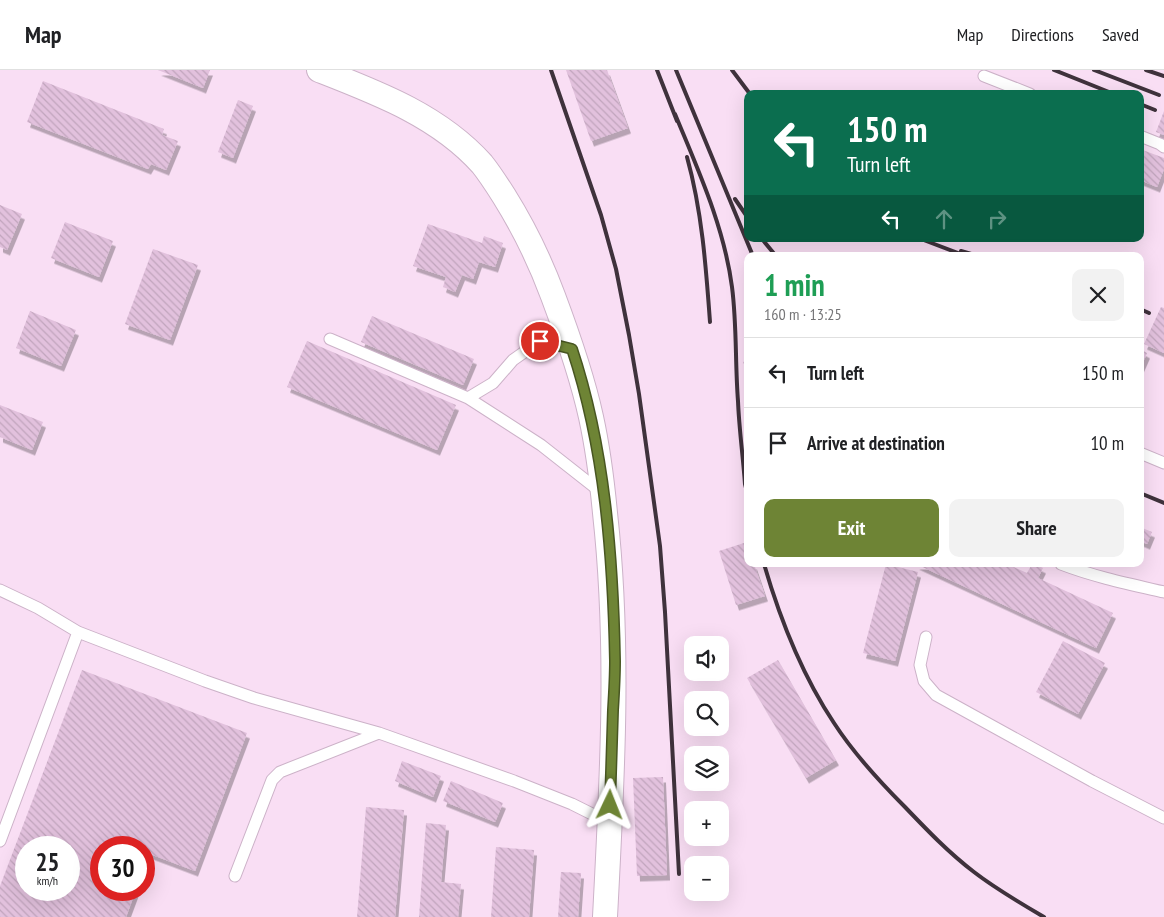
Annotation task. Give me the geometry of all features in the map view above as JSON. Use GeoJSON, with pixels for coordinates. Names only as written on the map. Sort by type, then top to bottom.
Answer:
{"type":"FeatureCollection","features":[{"type":"Feature","properties":{"kind":"street"},"geometry":{"type":"LineString","coordinates":[[319,70],[402,104],[450,135],[481,164],[492,177],[521,224],[550,288],[572,349],[591,418],[601,476],[609,550],[615,662],[605,917]]}},
{"type":"Feature","properties":{"kind":"lane"},"geometry":{"type":"LineString","coordinates":[[984,76],[1020,90]]}},
{"type":"Feature","properties":{"kind":"lane"},"geometry":{"type":"LineString","coordinates":[[1144,138],[1164,147]]}},
{"type":"Feature","properties":{"kind":"lane"},"geometry":{"type":"LineString","coordinates":[[330,339],[468,398],[541,445],[603,494]]}},
{"type":"Feature","properties":{"kind":"lane"},"geometry":{"type":"LineString","coordinates":[[468,398],[493,383],[513,360],[540,341],[572,349]]}},
{"type":"Feature","properties":{"kind":"lane"},"geometry":{"type":"LineString","coordinates":[[1144,455],[1164,463]]}},
{"type":"Feature","properties":{"kind":"lane"},"geometry":{"type":"LineString","coordinates":[[1069,567],[1119,582],[1164,592]]}},
{"type":"Feature","properties":{"kind":"lane"},"geometry":{"type":"LineString","coordinates":[[0,590],[38,608],[78,632],[205,681],[254,698],[379,733],[514,780],[572,804],[610,823]]}},
{"type":"Feature","properties":{"kind":"lane"},"geometry":{"type":"LineString","coordinates":[[0,841],[78,632]]}},
{"type":"Feature","properties":{"kind":"lane"},"geometry":{"type":"LineString","coordinates":[[926,637],[920,665],[924,681],[936,695],[1092,781],[1164,818]]}},
{"type":"Feature","properties":{"kind":"lane"},"geometry":{"type":"LineString","coordinates":[[235,876],[272,780],[280,772],[379,733]]}},
{"type":"Feature","properties":{"kind":"building"},"geometry":{"type":"Polygon","coordinates":[[[158,70],[210,70],[203,88],[158,70]]]}},
{"type":"Feature","properties":{"kind":"building"},"geometry":{"type":"Polygon","coordinates":[[[566,70],[607,70],[628,128],[591,141],[566,70]]]}},
{"type":"Feature","properties":{"kind":"building"},"geometry":{"type":"Polygon","coordinates":[[[43,81],[164,129],[162,135],[178,141],[166,170],[151,164],[148,169],[27,122],[43,81]]]}},
{"type":"Feature","properties":{"kind":"building"},"geometry":{"type":"Polygon","coordinates":[[[238,100],[253,106],[233,158],[218,152],[238,100]]]}},
{"type":"Feature","properties":{"kind":"building"},"geometry":{"type":"Polygon","coordinates":[[[1164,111],[1164,135],[1156,132],[1164,111]]]}},
{"type":"Feature","properties":{"kind":"building"},"geometry":{"type":"Polygon","coordinates":[[[1144,150],[1164,158],[1164,169],[1157,187],[1144,182],[1144,150]]]}},
{"type":"Feature","properties":{"kind":"building"},"geometry":{"type":"Polygon","coordinates":[[[0,205],[22,214],[7,250],[0,247],[0,205]]]}},
{"type":"Feature","properties":{"kind":"building"},"geometry":{"type":"Polygon","coordinates":[[[65,222],[113,241],[99,277],[51,258],[65,222]]]}},
{"type":"Feature","properties":{"kind":"building"},"geometry":{"type":"Polygon","coordinates":[[[428,224],[482,243],[484,236],[503,243],[495,267],[479,262],[473,279],[462,275],[455,292],[443,287],[446,277],[413,266],[428,224]]]}},
{"type":"Feature","properties":{"kind":"building"},"geometry":{"type":"Polygon","coordinates":[[[153,249],[198,265],[170,340],[125,324],[153,249]]]}},
{"type":"Feature","properties":{"kind":"building"},"geometry":{"type":"Polygon","coordinates":[[[1161,307],[1164,308],[1164,353],[1144,344],[1161,307]]]}},
{"type":"Feature","properties":{"kind":"building"},"geometry":{"type":"Polygon","coordinates":[[[30,311],[76,330],[61,366],[16,348],[30,311]]]}},
{"type":"Feature","properties":{"kind":"building"},"geometry":{"type":"Polygon","coordinates":[[[372,316],[474,359],[463,385],[361,342],[372,316]]]}},
{"type":"Feature","properties":{"kind":"building"},"geometry":{"type":"Polygon","coordinates":[[[307,341],[456,405],[437,450],[287,387],[307,341]]]}},
{"type":"Feature","properties":{"kind":"building"},"geometry":{"type":"Polygon","coordinates":[[[0,405],[43,422],[32,450],[0,437],[0,405]]]}},
{"type":"Feature","properties":{"kind":"building"},"geometry":{"type":"Polygon","coordinates":[[[1144,529],[1152,532],[1147,544],[1144,543],[1144,529]]]}},
{"type":"Feature","properties":{"kind":"building"},"geometry":{"type":"Polygon","coordinates":[[[744,543],[744,567],[755,567],[765,596],[736,605],[719,551],[744,543]]]}},
{"type":"Feature","properties":{"kind":"building"},"geometry":{"type":"Polygon","coordinates":[[[885,567],[898,567],[918,572],[895,661],[863,653],[885,567]]]}},
{"type":"Feature","properties":{"kind":"building"},"geometry":{"type":"Polygon","coordinates":[[[922,567],[1014,567],[1027,573],[1030,567],[1041,567],[1043,568],[1038,578],[1113,613],[1096,648],[922,567]]]}},
{"type":"Feature","properties":{"kind":"building"},"geometry":{"type":"Polygon","coordinates":[[[1063,641],[1105,663],[1078,714],[1036,692],[1063,641]]]}},
{"type":"Feature","properties":{"kind":"building"},"geometry":{"type":"Polygon","coordinates":[[[778,660],[836,760],[806,778],[747,678],[778,660]]]}},
{"type":"Feature","properties":{"kind":"building"},"geometry":{"type":"Polygon","coordinates":[[[82,670],[247,733],[195,871],[155,856],[155,836],[90,836],[90,901],[132,901],[126,917],[0,917],[0,886],[15,846],[15,901],[80,901],[80,836],[19,836],[82,670]]]}},
{"type":"Feature","properties":{"kind":"building"},"geometry":{"type":"Polygon","coordinates":[[[402,761],[441,776],[433,797],[395,781],[402,761]]]}},
{"type":"Feature","properties":{"kind":"building"},"geometry":{"type":"Polygon","coordinates":[[[663,777],[667,875],[637,876],[633,778],[663,777]]]}},
{"type":"Feature","properties":{"kind":"building"},"geometry":{"type":"Polygon","coordinates":[[[451,781],[503,803],[495,822],[443,801],[451,781]]]}},
{"type":"Feature","properties":{"kind":"building"},"geometry":{"type":"Polygon","coordinates":[[[366,807],[404,810],[395,917],[357,917],[366,807]]]}},
{"type":"Feature","properties":{"kind":"building"},"geometry":{"type":"Polygon","coordinates":[[[426,823],[446,825],[441,882],[461,884],[458,917],[419,917],[426,823]]]}},
{"type":"Feature","properties":{"kind":"building"},"geometry":{"type":"Polygon","coordinates":[[[496,847],[534,850],[529,917],[491,917],[496,847]]]}},
{"type":"Feature","properties":{"kind":"building"},"geometry":{"type":"Polygon","coordinates":[[[561,872],[581,873],[578,917],[558,917],[561,872]]]}},
{"type":"Feature","properties":{"kind":"railway"},"geometry":{"type":"LineString","coordinates":[[551,70],[601,215],[616,269],[639,394],[660,546],[679,874]]}},
{"type":"Feature","properties":{"kind":"railway"},"geometry":{"type":"LineString","coordinates":[[657,70],[677,121]]}},
{"type":"Feature","properties":{"kind":"railway"},"geometry":{"type":"LineString","coordinates":[[676,70],[744,234]]}},
{"type":"Feature","properties":{"kind":"railway"},"geometry":{"type":"LineString","coordinates":[[732,70],[747,90]]}},
{"type":"Feature","properties":{"kind":"railway"},"geometry":{"type":"LineString","coordinates":[[1054,70],[1104,90]]}},
{"type":"Feature","properties":{"kind":"railway"},"geometry":{"type":"LineString","coordinates":[[1094,70],[1159,95]]}},
{"type":"Feature","properties":{"kind":"railway"},"geometry":{"type":"LineString","coordinates":[[1146,70],[1164,76]]}},
{"type":"Feature","properties":{"kind":"railway"},"geometry":{"type":"LineString","coordinates":[[1144,106],[1155,110]]}},
{"type":"Feature","properties":{"kind":"railway"},"geometry":{"type":"LineString","coordinates":[[675,114],[717,220],[728,264],[735,316],[737,387],[744,474]]}},
{"type":"Feature","properties":{"kind":"railway"},"geometry":{"type":"LineString","coordinates":[[687,157],[700,218],[710,322]]}},
{"type":"Feature","properties":{"kind":"railway"},"geometry":{"type":"LineString","coordinates":[[735,199],[744,212]]}},
{"type":"Feature","properties":{"kind":"railway"},"geometry":{"type":"LineString","coordinates":[[747,242],[751,252]]}},
{"type":"Feature","properties":{"kind":"railway"},"geometry":{"type":"LineString","coordinates":[[764,242],[773,252]]}},
{"type":"Feature","properties":{"kind":"railway"},"geometry":{"type":"LineString","coordinates":[[929,242],[955,252]]}},
{"type":"Feature","properties":{"kind":"railway"},"geometry":{"type":"LineString","coordinates":[[1144,311],[1149,313]]}},
{"type":"Feature","properties":{"kind":"railway"},"geometry":{"type":"LineString","coordinates":[[1144,495],[1164,503]]}},
{"type":"Feature","properties":{"kind":"railway"},"geometry":{"type":"LineString","coordinates":[[765,567],[777,605],[802,666],[822,705],[858,756],[895,797],[956,857],[991,884],[1044,917]]}},
{"type":"Feature","properties":{"kind":"route"},"geometry":{"type":"LineString","coordinates":[[540,341],[572,349],[591,418],[601,476],[609,550],[615,662],[610,805]]}}]}
